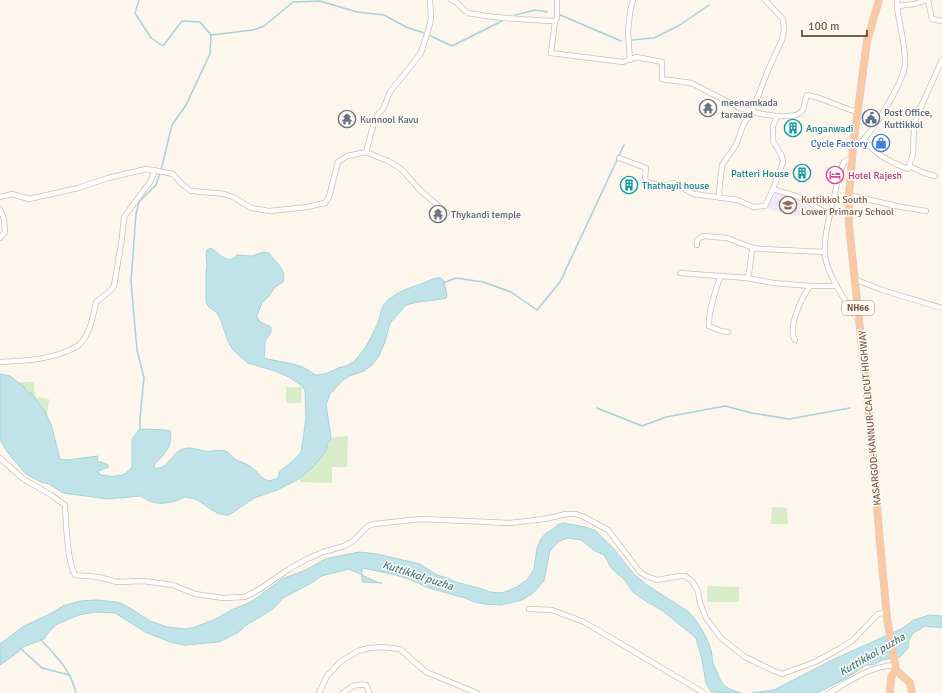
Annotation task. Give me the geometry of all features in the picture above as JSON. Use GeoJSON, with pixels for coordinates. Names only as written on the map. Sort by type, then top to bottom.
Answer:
{"type":"FeatureCollection","features":[{"type":"Feature","properties":{"kind":"highway","name":"KASARGOD-KANNUR-CALICUT HIGHWAY"},"geometry":{"type":"LineString","coordinates":[[879,0],[867,42],[851,158],[849,225],[873,452],[887,615],[895,666],[891,677],[890,693]]}},
{"type":"Feature","properties":{"kind":"highway"},"geometry":{"type":"LineString","coordinates":[[895,666],[910,683],[912,693]]}},
{"type":"Feature","properties":{"kind":"street"},"geometry":{"type":"LineString","coordinates":[[366,152],[374,123],[378,114],[383,109],[390,92],[421,53],[431,18],[430,0]]}},
{"type":"Feature","properties":{"kind":"street"},"geometry":{"type":"LineString","coordinates":[[451,0],[455,1],[472,14],[499,18],[555,21]]}},
{"type":"Feature","properties":{"kind":"street"},"geometry":{"type":"LineString","coordinates":[[557,0],[557,18],[555,21],[551,53],[624,62],[636,57],[662,62],[662,79],[691,82],[740,108],[752,112],[777,116],[798,114],[804,107],[804,100],[807,95],[816,96],[846,109],[858,112]]}},
{"type":"Feature","properties":{"kind":"street"},"geometry":{"type":"LineString","coordinates":[[630,60],[628,32],[630,12],[634,0]]}},
{"type":"Feature","properties":{"kind":"street"},"geometry":{"type":"LineString","coordinates":[[720,198],[719,192],[722,164],[736,145],[744,123],[752,112],[768,70],[782,40],[784,30],[783,19],[765,0]]}},
{"type":"Feature","properties":{"kind":"street"},"geometry":{"type":"LineString","coordinates":[[853,147],[864,139],[886,108],[905,71],[905,51],[897,0]]}},
{"type":"Feature","properties":{"kind":"street"},"geometry":{"type":"LineString","coordinates":[[897,6],[915,4],[927,0],[932,19],[942,21]]}},
{"type":"Feature","properties":{"kind":"street"},"geometry":{"type":"LineString","coordinates":[[864,139],[882,156],[908,169],[912,154],[914,127],[918,113],[942,60]]}},
{"type":"Feature","properties":{"kind":"street"},"geometry":{"type":"LineString","coordinates":[[620,158],[646,168],[646,182],[663,186],[673,183],[694,194],[738,200],[760,208],[765,206],[783,162],[782,156],[773,141],[773,126],[777,116]]}},
{"type":"Feature","properties":{"kind":"street"},"geometry":{"type":"LineString","coordinates":[[0,197],[12,194],[29,199],[78,188],[108,178],[146,169],[173,174],[191,191],[225,194],[235,198],[251,208],[269,211],[307,207],[325,203],[329,197],[338,162],[347,156],[366,152],[388,161],[401,169],[421,191],[446,213]]}},
{"type":"Feature","properties":{"kind":"street"},"geometry":{"type":"LineString","coordinates":[[851,158],[844,162],[839,174],[826,230],[825,252],[830,272],[859,321]]}},
{"type":"Feature","properties":{"kind":"street"},"geometry":{"type":"LineString","coordinates":[[909,166],[935,176]]}},
{"type":"Feature","properties":{"kind":"street"},"geometry":{"type":"LineString","coordinates":[[0,362],[38,360],[78,346],[93,321],[96,302],[114,286],[124,217],[150,182],[154,171]]}},
{"type":"Feature","properties":{"kind":"street"},"geometry":{"type":"LineString","coordinates":[[773,189],[808,201],[819,211],[830,214]]}},
{"type":"Feature","properties":{"kind":"street"},"geometry":{"type":"LineString","coordinates":[[849,195],[926,211]]}},
{"type":"Feature","properties":{"kind":"street"},"geometry":{"type":"LineString","coordinates":[[0,209],[4,220],[5,232],[0,238]]}},
{"type":"Feature","properties":{"kind":"street"},"geometry":{"type":"LineString","coordinates":[[697,245],[697,240],[703,236],[727,238],[753,248],[785,251],[825,252]]}},
{"type":"Feature","properties":{"kind":"street"},"geometry":{"type":"LineString","coordinates":[[748,278],[750,254],[753,248]]}},
{"type":"Feature","properties":{"kind":"street"},"geometry":{"type":"LineString","coordinates":[[680,273],[748,278],[774,283],[810,286],[837,286]]}},
{"type":"Feature","properties":{"kind":"street"},"geometry":{"type":"LineString","coordinates":[[720,276],[709,315],[709,326],[728,332]]}},
{"type":"Feature","properties":{"kind":"street"},"geometry":{"type":"LineString","coordinates":[[854,279],[882,290],[942,308]]}},
{"type":"Feature","properties":{"kind":"street"},"geometry":{"type":"LineString","coordinates":[[795,340],[792,336],[793,325],[805,293],[810,286]]}},
{"type":"Feature","properties":{"kind":"street"},"geometry":{"type":"LineString","coordinates":[[0,458],[22,478],[65,505],[72,570],[74,575],[79,576],[98,577],[117,582],[157,582],[173,584],[195,594],[233,598],[245,597],[307,559],[323,552],[344,546],[353,541],[368,526],[374,524],[421,519],[510,523],[545,519],[566,514],[576,514],[608,530],[640,572],[652,579],[657,580],[685,576],[692,581],[698,592],[700,603],[706,618],[721,638],[745,657],[774,672],[782,674],[815,662],[852,641],[878,614],[887,615]]}},
{"type":"Feature","properties":{"kind":"street"},"geometry":{"type":"LineString","coordinates":[[529,609],[552,610],[584,622],[704,693]]}},
{"type":"Feature","properties":{"kind":"street"},"geometry":{"type":"LineString","coordinates":[[319,693],[327,676],[340,662],[358,651],[382,647],[400,649],[426,672],[477,693]]}},
{"type":"Feature","properties":{"kind":"street"},"geometry":{"type":"LineString","coordinates":[[829,693],[858,676],[874,669],[895,666]]}},
{"type":"Feature","properties":{"kind":"street"},"geometry":{"type":"LineString","coordinates":[[343,693],[352,686],[360,684],[366,685],[369,692]]}},
{"type":"Feature","properties":{"kind":"shaded area"},"geometry":{"type":"Polygon","coordinates":[[[826,122],[841,125],[840,135],[823,132],[826,122]]]}},
{"type":"Feature","properties":{"kind":"shaded area","name":"Kuttikkol South Lower Primary School"},"geometry":{"type":"Polygon","coordinates":[[[776,193],[799,199],[805,203],[808,207],[806,215],[795,216],[767,209],[776,193]]]}},
{"type":"Feature","properties":{"kind":"green space"},"geometry":{"type":"Polygon","coordinates":[[[18,382],[34,382],[35,397],[49,399],[47,416],[37,400],[18,382]]]}},
{"type":"Feature","properties":{"kind":"green space"},"geometry":{"type":"Polygon","coordinates":[[[286,387],[302,387],[301,403],[286,403],[286,387]]]}},
{"type":"Feature","properties":{"kind":"green space"},"geometry":{"type":"Polygon","coordinates":[[[348,436],[347,467],[332,467],[332,483],[300,482],[300,479],[333,437],[348,436]]]}},
{"type":"Feature","properties":{"kind":"green space"},"geometry":{"type":"Polygon","coordinates":[[[772,507],[787,508],[788,524],[771,524],[772,507]]]}},
{"type":"Feature","properties":{"kind":"green space"},"geometry":{"type":"Polygon","coordinates":[[[707,586],[739,587],[739,602],[707,602],[707,586]]]}},
{"type":"Feature","properties":{"kind":"water"},"geometry":{"type":"Polygon","coordinates":[[[211,248],[227,259],[234,258],[237,255],[252,256],[263,252],[269,253],[282,269],[284,277],[283,282],[275,287],[262,303],[256,318],[258,318],[260,322],[271,327],[271,332],[265,343],[264,358],[297,365],[315,375],[330,372],[354,361],[374,332],[384,305],[398,293],[433,279],[441,278],[444,281],[447,296],[443,299],[406,305],[390,323],[385,342],[379,356],[372,365],[364,371],[349,376],[330,394],[326,405],[331,437],[327,444],[327,449],[313,467],[299,479],[277,490],[254,498],[229,515],[220,514],[197,500],[185,497],[168,503],[157,503],[141,496],[108,499],[63,493],[49,484],[41,482],[26,474],[8,453],[0,440],[0,374],[10,376],[23,386],[32,394],[44,410],[51,424],[60,459],[67,460],[98,456],[97,461],[107,464],[109,467],[98,471],[99,474],[105,476],[119,476],[125,474],[132,467],[132,439],[139,430],[143,429],[170,431],[171,436],[169,446],[154,465],[154,468],[164,466],[174,455],[183,449],[191,448],[204,451],[223,450],[228,452],[235,459],[254,469],[264,479],[270,481],[278,478],[280,471],[293,461],[301,452],[306,418],[305,391],[302,386],[289,377],[248,363],[233,350],[217,313],[209,307],[206,302],[206,254],[207,250],[211,248]]]}},
{"type":"Feature","properties":{"kind":"water","name":"Kuttikkol puzha"},"geometry":{"type":"Polygon","coordinates":[[[563,523],[586,527],[596,531],[613,548],[634,574],[647,585],[689,612],[699,624],[706,638],[711,649],[713,664],[720,679],[724,685],[733,691],[742,693],[711,692],[706,683],[696,638],[663,611],[633,592],[625,580],[612,569],[604,555],[595,551],[581,540],[568,538],[559,541],[550,551],[544,581],[533,593],[522,600],[501,605],[474,602],[429,588],[409,579],[392,574],[362,568],[362,575],[349,569],[321,576],[283,598],[273,609],[245,626],[239,632],[219,642],[184,645],[170,642],[145,632],[115,613],[95,612],[79,615],[57,624],[44,639],[23,647],[0,665],[0,644],[24,626],[63,606],[80,601],[96,600],[118,602],[150,621],[167,627],[186,629],[216,619],[231,610],[251,602],[282,579],[306,570],[325,559],[359,552],[377,554],[420,564],[437,575],[456,582],[490,592],[502,593],[517,587],[528,579],[534,569],[537,548],[541,539],[546,533],[563,523]]]}},
{"type":"Feature","properties":{"kind":"water"},"geometry":{"type":"Polygon","coordinates":[[[362,575],[377,582],[382,583],[362,582],[362,575]]]}},
{"type":"Feature","properties":{"kind":"water","name":"Kuttikkol puzha"},"geometry":{"type":"Polygon","coordinates":[[[929,615],[942,616],[942,628],[925,626],[913,633],[909,640],[908,648],[900,657],[882,660],[873,665],[866,665],[845,679],[817,693],[752,693],[774,690],[830,661],[901,629],[914,620],[929,615]]]}},
{"type":"Feature","properties":{"kind":"waterway"},"geometry":{"type":"LineString","coordinates":[[139,0],[135,13],[151,38],[163,46],[182,21],[200,22],[211,35],[210,54],[186,105],[172,125],[161,170]]}},
{"type":"Feature","properties":{"kind":"waterway"},"geometry":{"type":"LineString","coordinates":[[211,35],[253,30],[264,26],[293,2],[320,1],[357,12],[384,15],[406,27],[424,33]]}},
{"type":"Feature","properties":{"kind":"waterway"},"geometry":{"type":"LineString","coordinates":[[632,40],[654,38],[680,25],[709,5]]}},
{"type":"Feature","properties":{"kind":"waterway"},"geometry":{"type":"LineString","coordinates":[[515,15],[535,10],[547,12]]}},
{"type":"Feature","properties":{"kind":"waterway"},"geometry":{"type":"LineString","coordinates":[[558,14],[621,41]]}},
{"type":"Feature","properties":{"kind":"waterway"},"geometry":{"type":"LineString","coordinates":[[431,36],[452,46],[502,21]]}},
{"type":"Feature","properties":{"kind":"waterway"},"geometry":{"type":"LineString","coordinates":[[443,283],[456,278],[483,282],[511,292],[537,310],[560,282],[624,145]]}},
{"type":"Feature","properties":{"kind":"waterway"},"geometry":{"type":"LineString","coordinates":[[140,430],[144,378],[137,350],[131,282],[136,214],[139,202],[156,185],[160,173]]}},
{"type":"Feature","properties":{"kind":"waterway"},"geometry":{"type":"LineString","coordinates":[[597,408],[642,426],[666,417],[725,406],[752,413],[789,419],[850,408]]}},
{"type":"Feature","properties":{"kind":"waterway"},"geometry":{"type":"LineString","coordinates":[[40,639],[67,670],[76,693]]}},
{"type":"Feature","properties":{"kind":"waterway"},"geometry":{"type":"LineString","coordinates":[[20,648],[42,668],[69,675]]}},
{"type":"Feature","properties":{"kind":"place","name":"meenamkada taravad"},"geometry":{"type":"Point","coordinates":[708,108]}},
{"type":"Feature","properties":{"kind":"place","name":"Post Office, Kuttikkol"},"geometry":{"type":"Point","coordinates":[871,118]}},
{"type":"Feature","properties":{"kind":"place","name":"Kunnool Kavu"},"geometry":{"type":"Point","coordinates":[347,119]}},
{"type":"Feature","properties":{"kind":"place","name":"Anganwadi"},"geometry":{"type":"Point","coordinates":[793,128]}},
{"type":"Feature","properties":{"kind":"place","name":"Cycle Factory"},"geometry":{"type":"Point","coordinates":[881,143]}},
{"type":"Feature","properties":{"kind":"place","name":"Patteri House"},"geometry":{"type":"Point","coordinates":[802,173]}},
{"type":"Feature","properties":{"kind":"place","name":"Hotel Rajesh"},"geometry":{"type":"Point","coordinates":[835,175]}},
{"type":"Feature","properties":{"kind":"place","name":"Thathayil house"},"geometry":{"type":"Point","coordinates":[629,185]}},
{"type":"Feature","properties":{"kind":"place","name":"Kuttikkol South Lower Primary School"},"geometry":{"type":"Point","coordinates":[788,205]}},
{"type":"Feature","properties":{"kind":"place","name":"Thykandi temple"},"geometry":{"type":"Point","coordinates":[438,214]}}]}
